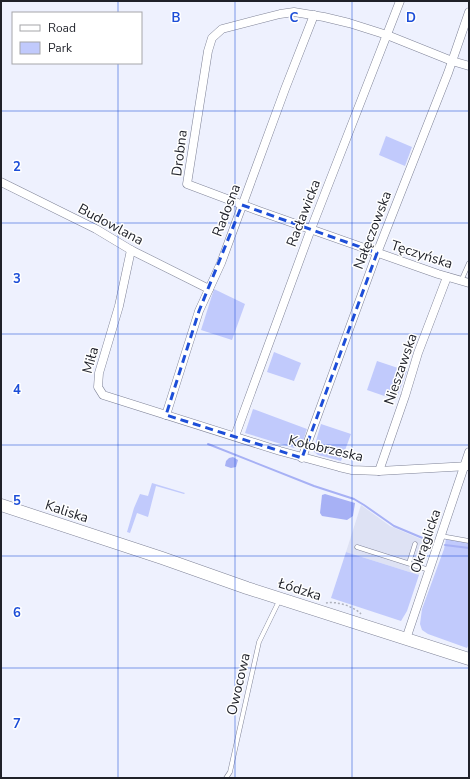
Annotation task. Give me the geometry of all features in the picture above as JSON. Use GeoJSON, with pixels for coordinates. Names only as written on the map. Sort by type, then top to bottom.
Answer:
{"type":"FeatureCollection","features":[{"type":"Feature","properties":{"kind":"main road","name":"Kaliska"},"geometry":{"type":"LineString","coordinates":[[1,505],[123,545]]}},
{"type":"Feature","properties":{"kind":"main road","name":"Łódzka"},"geometry":{"type":"LineString","coordinates":[[123,545],[280,599],[469,659]]}},
{"type":"Feature","properties":{"kind":"street","name":"Racławicka"},"geometry":{"type":"LineString","coordinates":[[235,436],[311,229],[400,1]]}},
{"type":"Feature","properties":{"kind":"street","name":"Drobna"},"geometry":{"type":"LineString","coordinates":[[276,217],[187,184],[208,51],[210,43],[215,35],[222,29],[280,14],[294,12],[314,15]]}},
{"type":"Feature","properties":{"kind":"street","name":"Nałęczowska"},"geometry":{"type":"LineString","coordinates":[[302,458],[377,253],[452,61],[469,12]]}},
{"type":"Feature","properties":{"kind":"street"},"geometry":{"type":"LineString","coordinates":[[314,15],[349,23],[387,35],[452,61],[469,66]]}},
{"type":"Feature","properties":{"kind":"street","name":"Radosna"},"geometry":{"type":"LineString","coordinates":[[166,415],[199,311],[221,263],[314,15]]}},
{"type":"Feature","properties":{"kind":"street","name":"Budowlana"},"geometry":{"type":"LineString","coordinates":[[1,182],[96,229],[131,250],[209,289]]}},
{"type":"Feature","properties":{"kind":"street","name":"Tęczyńska"},"geometry":{"type":"LineString","coordinates":[[276,217],[465,282]]}},
{"type":"Feature","properties":{"kind":"street","name":"Miła"},"geometry":{"type":"LineString","coordinates":[[131,250],[119,306],[99,374],[98,387],[103,395],[109,398],[204,427]]}},
{"type":"Feature","properties":{"kind":"street","name":"Nieszawska"},"geometry":{"type":"LineString","coordinates":[[378,471],[405,396],[418,353],[447,277]]}},
{"type":"Feature","properties":{"kind":"street","name":"Kołobrzeska"},"geometry":{"type":"LineString","coordinates":[[204,427],[302,458],[352,470],[378,471],[467,466]]}},
{"type":"Feature","properties":{"kind":"street","name":"Okrąglicka"},"geometry":{"type":"LineString","coordinates":[[406,639],[441,536],[467,466],[469,452]]}},
{"type":"Feature","properties":{"kind":"lane"},"geometry":{"type":"LineString","coordinates":[[465,282],[469,263]]}},
{"type":"Feature","properties":{"kind":"lane"},"geometry":{"type":"LineString","coordinates":[[441,536],[469,541]]}},
{"type":"Feature","properties":{"kind":"lane"},"geometry":{"type":"LineString","coordinates":[[409,563],[415,544]]}},
{"type":"Feature","properties":{"kind":"lane"},"geometry":{"type":"LineString","coordinates":[[357,547],[430,570]]}},
{"type":"Feature","properties":{"kind":"lane","name":"Owocowa"},"geometry":{"type":"LineString","coordinates":[[226,778],[230,772],[259,642],[280,599]]}},
{"type":"Feature","properties":{"kind":"highlighted area"},"geometry":{"type":"Polygon","coordinates":[[[242,205],[377,253],[302,458],[166,415],[199,311],[242,205]]]}},
{"type":"Feature","properties":{"kind":"shaded area"},"geometry":{"type":"Polygon","coordinates":[[[233,457],[238,460],[236,467],[231,468],[225,466],[226,461],[233,457]]]}},
{"type":"Feature","properties":{"kind":"shaded area"},"geometry":{"type":"Polygon","coordinates":[[[325,494],[355,503],[353,516],[347,520],[322,516],[320,513],[322,495],[325,494]]]}},
{"type":"Feature","properties":{"kind":"shaded area"},"geometry":{"type":"Polygon","coordinates":[[[361,505],[390,526],[430,543],[419,575],[346,552],[361,505]]]}},
{"type":"Feature","properties":{"kind":"green space"},"geometry":{"type":"Polygon","coordinates":[[[386,136],[412,147],[405,166],[379,155],[386,136]]]}},
{"type":"Feature","properties":{"kind":"green space"},"geometry":{"type":"Polygon","coordinates":[[[214,289],[245,304],[232,340],[201,330],[214,289]]]}},
{"type":"Feature","properties":{"kind":"green space"},"geometry":{"type":"Polygon","coordinates":[[[274,352],[301,363],[294,381],[267,372],[274,352]]]}},
{"type":"Feature","properties":{"kind":"green space"},"geometry":{"type":"Polygon","coordinates":[[[377,361],[407,371],[396,400],[367,390],[377,361]]]}},
{"type":"Feature","properties":{"kind":"green space"},"geometry":{"type":"Polygon","coordinates":[[[253,409],[307,429],[301,444],[294,448],[245,433],[253,409]]]}},
{"type":"Feature","properties":{"kind":"green space"},"geometry":{"type":"Polygon","coordinates":[[[321,424],[351,434],[341,461],[318,455],[313,451],[321,424]]]}},
{"type":"Feature","properties":{"kind":"green space"},"geometry":{"type":"Polygon","coordinates":[[[152,483],[185,493],[184,494],[156,486],[148,517],[137,513],[130,533],[127,532],[140,494],[148,496],[152,483]]]}},
{"type":"Feature","properties":{"kind":"green space"},"geometry":{"type":"Polygon","coordinates":[[[446,539],[469,543],[469,644],[467,648],[428,634],[422,630],[420,624],[422,609],[444,549],[446,539]]]}},
{"type":"Feature","properties":{"kind":"green space"},"geometry":{"type":"Polygon","coordinates":[[[346,552],[419,575],[407,611],[401,621],[331,598],[346,552]]]}},
{"type":"Feature","properties":{"kind":"waterway"},"geometry":{"type":"LineString","coordinates":[[208,444],[314,486],[354,499],[394,526],[432,542]]}},
{"type":"Feature","properties":{"kind":"waterway"},"geometry":{"type":"LineString","coordinates":[[445,545],[469,548]]}}]}
